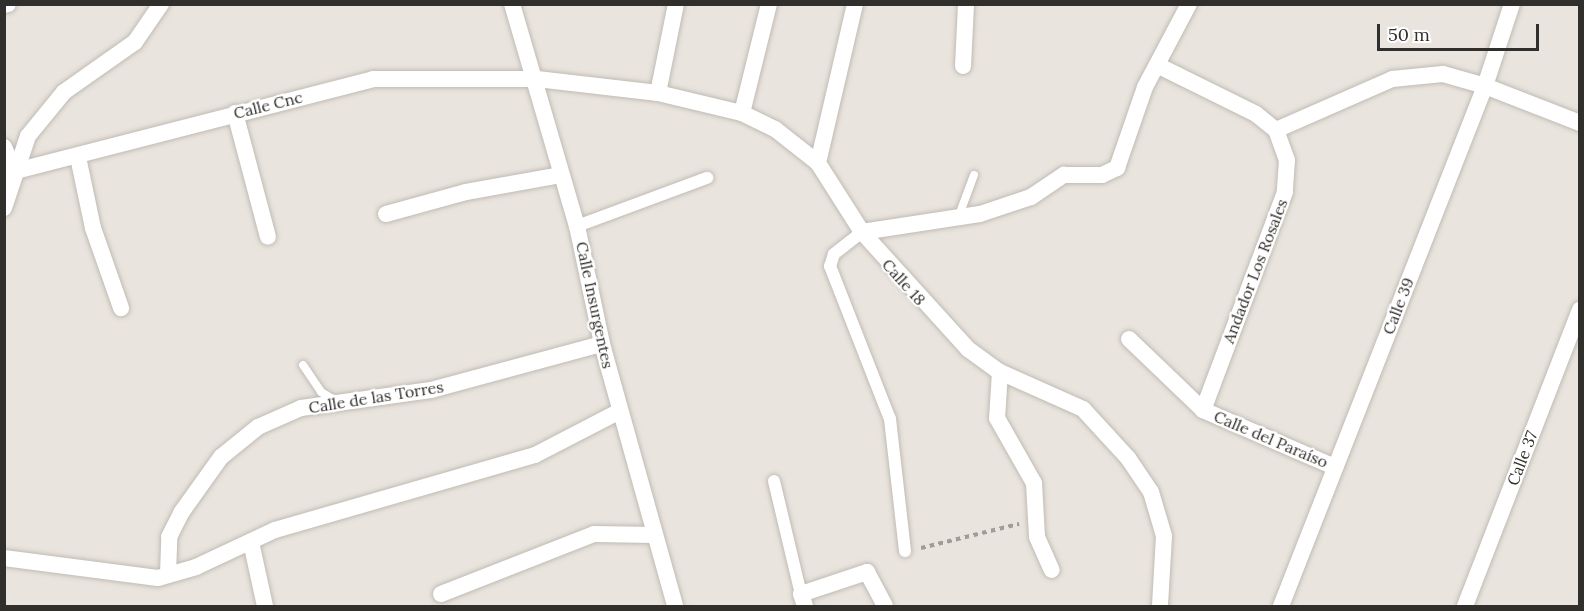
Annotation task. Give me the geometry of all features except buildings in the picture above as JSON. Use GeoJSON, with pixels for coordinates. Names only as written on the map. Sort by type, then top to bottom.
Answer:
{"type":"FeatureCollection","features":[{"type":"Feature","properties":{"kind":"street"},"geometry":{"type":"LineString","coordinates":[[4,208],[10,173],[28,136],[64,92],[135,42],[161,4]]}},
{"type":"Feature","properties":{"kind":"street","name":"Calle Insurgentes"},"geometry":{"type":"LineString","coordinates":[[512,4],[537,79],[561,175],[577,226],[602,344],[675,606]]}},
{"type":"Feature","properties":{"kind":"street"},"geometry":{"type":"LineString","coordinates":[[658,93],[676,4]]}},
{"type":"Feature","properties":{"kind":"street"},"geometry":{"type":"LineString","coordinates":[[742,113],[769,4]]}},
{"type":"Feature","properties":{"kind":"street"},"geometry":{"type":"LineString","coordinates":[[818,163],[855,4]]}},
{"type":"Feature","properties":{"kind":"street"},"geometry":{"type":"LineString","coordinates":[[963,66],[966,4]]}},
{"type":"Feature","properties":{"kind":"street"},"geometry":{"type":"LineString","coordinates":[[905,551],[890,419],[846,300],[830,266],[834,254],[862,232],[958,218],[1031,197],[1064,175],[1102,175],[1117,168],[1157,65],[1189,4]]}},
{"type":"Feature","properties":{"kind":"street","name":"Calle 39"},"geometry":{"type":"LineString","coordinates":[[1281,606],[1485,86],[1512,4]]}},
{"type":"Feature","properties":{"kind":"street"},"geometry":{"type":"LineString","coordinates":[[1157,65],[1256,114],[1276,130],[1392,79],[1443,74],[1485,86],[1580,123]]}},
{"type":"Feature","properties":{"kind":"street","name":"Calle Cnc"},"geometry":{"type":"LineString","coordinates":[[10,173],[373,79],[537,79]]}},
{"type":"Feature","properties":{"kind":"street","name":"Calle 18"},"geometry":{"type":"LineString","coordinates":[[537,79],[658,93],[742,113],[775,129],[818,163],[862,232],[968,349],[1000,372],[1083,409],[1128,458],[1151,492],[1164,536],[1160,606]]}},
{"type":"Feature","properties":{"kind":"street"},"geometry":{"type":"LineString","coordinates":[[235,113],[268,237]]}},
{"type":"Feature","properties":{"kind":"street","name":"Andador Los Rosales"},"geometry":{"type":"LineString","coordinates":[[1203,410],[1285,192],[1287,160],[1276,130]]}},
{"type":"Feature","properties":{"kind":"street"},"geometry":{"type":"LineString","coordinates":[[4,147],[10,173]]}},
{"type":"Feature","properties":{"kind":"street"},"geometry":{"type":"LineString","coordinates":[[78,157],[93,228],[121,308]]}},
{"type":"Feature","properties":{"kind":"street"},"geometry":{"type":"LineString","coordinates":[[386,214],[466,192],[561,175]]}},
{"type":"Feature","properties":{"kind":"street"},"geometry":{"type":"LineString","coordinates":[[577,226],[707,178]]}},
{"type":"Feature","properties":{"kind":"street","name":"Calle 37"},"geometry":{"type":"LineString","coordinates":[[1465,606],[1580,310]]}},
{"type":"Feature","properties":{"kind":"street","name":"Calle del Paraíso"},"geometry":{"type":"LineString","coordinates":[[1129,339],[1203,410],[1335,467]]}},
{"type":"Feature","properties":{"kind":"street","name":"Calle de las Torres"},"geometry":{"type":"LineString","coordinates":[[168,575],[169,537],[221,457],[258,427],[301,408],[431,390],[602,344]]}},
{"type":"Feature","properties":{"kind":"street"},"geometry":{"type":"LineString","coordinates":[[1000,372],[997,418],[1034,483],[1037,537],[1052,570]]}},
{"type":"Feature","properties":{"kind":"street"},"geometry":{"type":"LineString","coordinates":[[4,558],[75,570],[158,578],[251,542],[275,530],[535,455],[621,411]]}},
{"type":"Feature","properties":{"kind":"street"},"geometry":{"type":"LineString","coordinates":[[774,481],[803,600],[867,572],[885,606]]}},
{"type":"Feature","properties":{"kind":"street"},"geometry":{"type":"LineString","coordinates":[[441,594],[594,534],[655,535]]}},
{"type":"Feature","properties":{"kind":"street"},"geometry":{"type":"LineString","coordinates":[[251,542],[265,606]]}},
{"type":"Feature","properties":{"kind":"lane"},"geometry":{"type":"LineString","coordinates":[[958,218],[974,175]]}},
{"type":"Feature","properties":{"kind":"lane"},"geometry":{"type":"LineString","coordinates":[[303,365],[321,392],[340,404]]}},
{"type":"Feature","properties":{"kind":"path"},"geometry":{"type":"LineString","coordinates":[[905,551],[942,545],[1037,519]]}}]}
